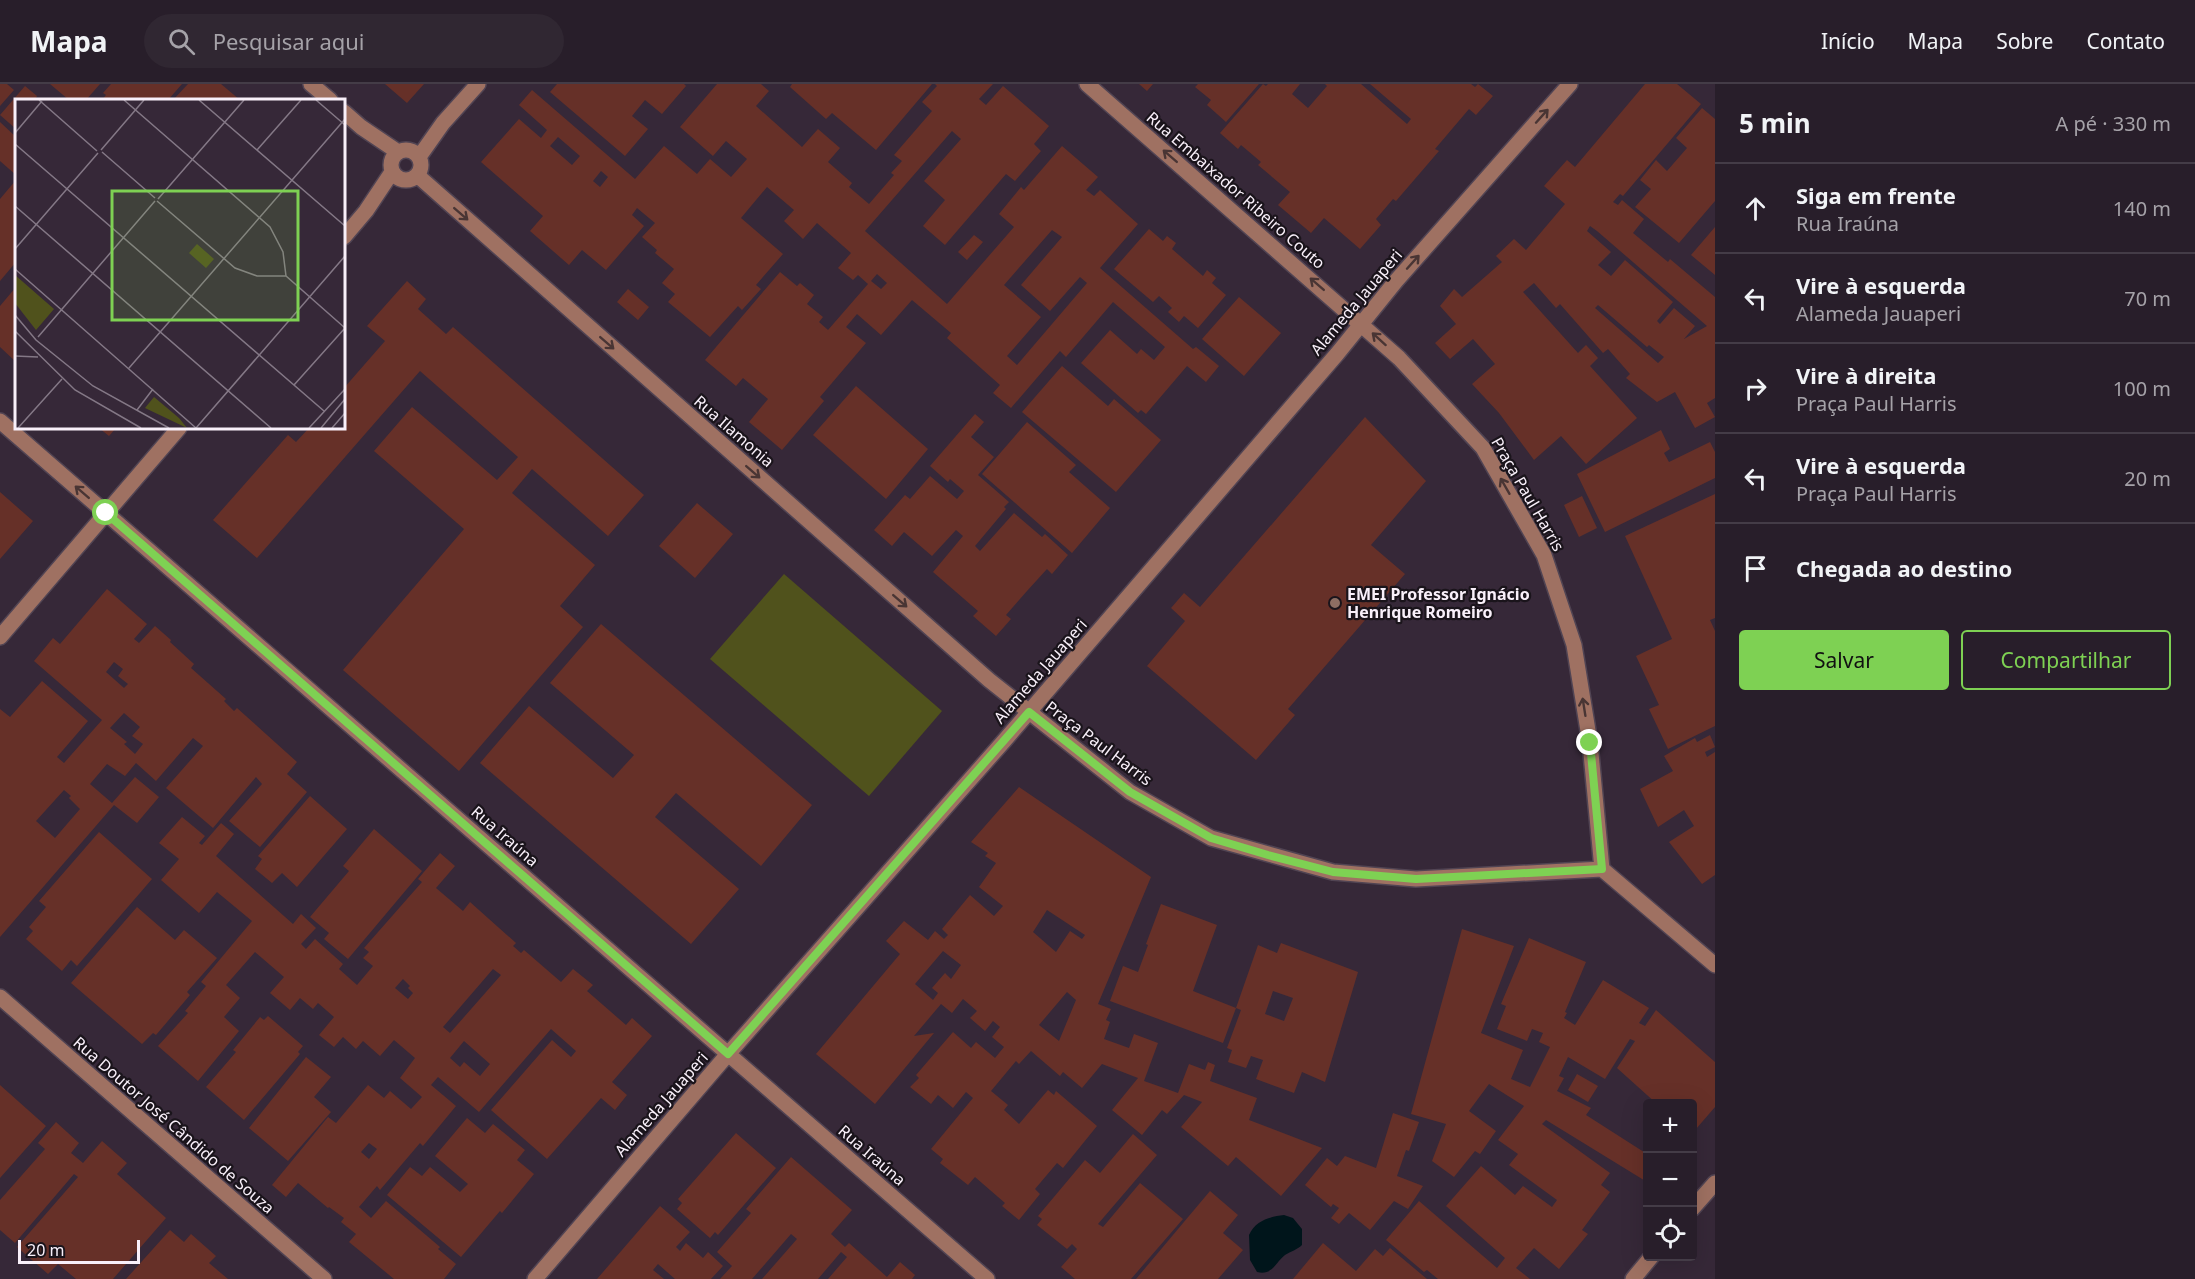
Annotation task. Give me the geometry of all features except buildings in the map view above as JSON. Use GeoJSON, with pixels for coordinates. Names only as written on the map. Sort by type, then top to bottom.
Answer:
{"type":"FeatureCollection","features":[{"type":"Feature","properties":{"kind":"street"},"geometry":{"type":"LineString","coordinates":[[310,84],[329,99]]}},
{"type":"Feature","properties":{"kind":"street"},"geometry":{"type":"LineString","coordinates":[[345,236],[402,162],[443,123],[478,84]]}},
{"type":"Feature","properties":{"kind":"street","name":"Rua Embaixador Ribeiro Couto"},"geometry":{"type":"LineString","coordinates":[[1088,84],[1361,322]]}},
{"type":"Feature","properties":{"kind":"street","name":"Alameda Jauaperi"},"geometry":{"type":"LineString","coordinates":[[535,1279],[728,1054],[1029,712],[1361,322],[1570,84]]}},
{"type":"Feature","properties":{"kind":"street"},"geometry":{"type":"LineString","coordinates":[[345,113],[402,162]]}},
{"type":"Feature","properties":{"kind":"street","name":"Rua Ilamonia"},"geometry":{"type":"LineString","coordinates":[[402,162],[407,181],[417,175],[989,680],[1029,712]]}},
{"type":"Feature","properties":{"kind":"street","name":"Praça Paul Harris"},"geometry":{"type":"LineString","coordinates":[[1029,712],[1130,792],[1211,838],[1268,855],[1333,872],[1416,879],[1602,869],[1590,743],[1574,645],[1544,555],[1483,448],[1399,358],[1361,322]]}},
{"type":"Feature","properties":{"kind":"street","name":"Rua Iraúna"},"geometry":{"type":"LineString","coordinates":[[0,421],[987,1279]]}},
{"type":"Feature","properties":{"kind":"street"},"geometry":{"type":"LineString","coordinates":[[0,637],[179,429]]}},
{"type":"Feature","properties":{"kind":"street"},"geometry":{"type":"LineString","coordinates":[[1602,869],[1715,965]]}},
{"type":"Feature","properties":{"kind":"street","name":"Rua Doutor José Cândido de Souza"},"geometry":{"type":"LineString","coordinates":[[0,997],[324,1279]]}},
{"type":"Feature","properties":{"kind":"street"},"geometry":{"type":"LineString","coordinates":[[1694,1207],[1715,1183]]}},
{"type":"Feature","properties":{"kind":"street"},"geometry":{"type":"LineString","coordinates":[[1633,1279],[1649,1261]]}},
{"type":"Feature","properties":{"kind":"shaded area"},"geometry":{"type":"Polygon","coordinates":[[[784,574],[942,711],[869,796],[710,659],[784,574]]]}},
{"type":"Feature","properties":{"kind":"water"},"geometry":{"type":"Polygon","coordinates":[[[1284,1215],[1293,1218],[1302,1229],[1302,1245],[1285,1255],[1270,1270],[1257,1272],[1250,1260],[1249,1235],[1255,1226],[1264,1220],[1284,1215]]]}},
{"type":"Feature","properties":{"kind":"place","name":"EMEI Professor Ignácio Henrique Romeiro"},"geometry":{"type":"Point","coordinates":[1335,603]}},
{"type":"Feature","properties":{"kind":"route"},"geometry":{"type":"LineString","coordinates":[[106,513],[728,1054],[1029,712],[1130,792],[1211,838],[1333,872],[1416,879],[1602,869],[1590,743]]}}]}
